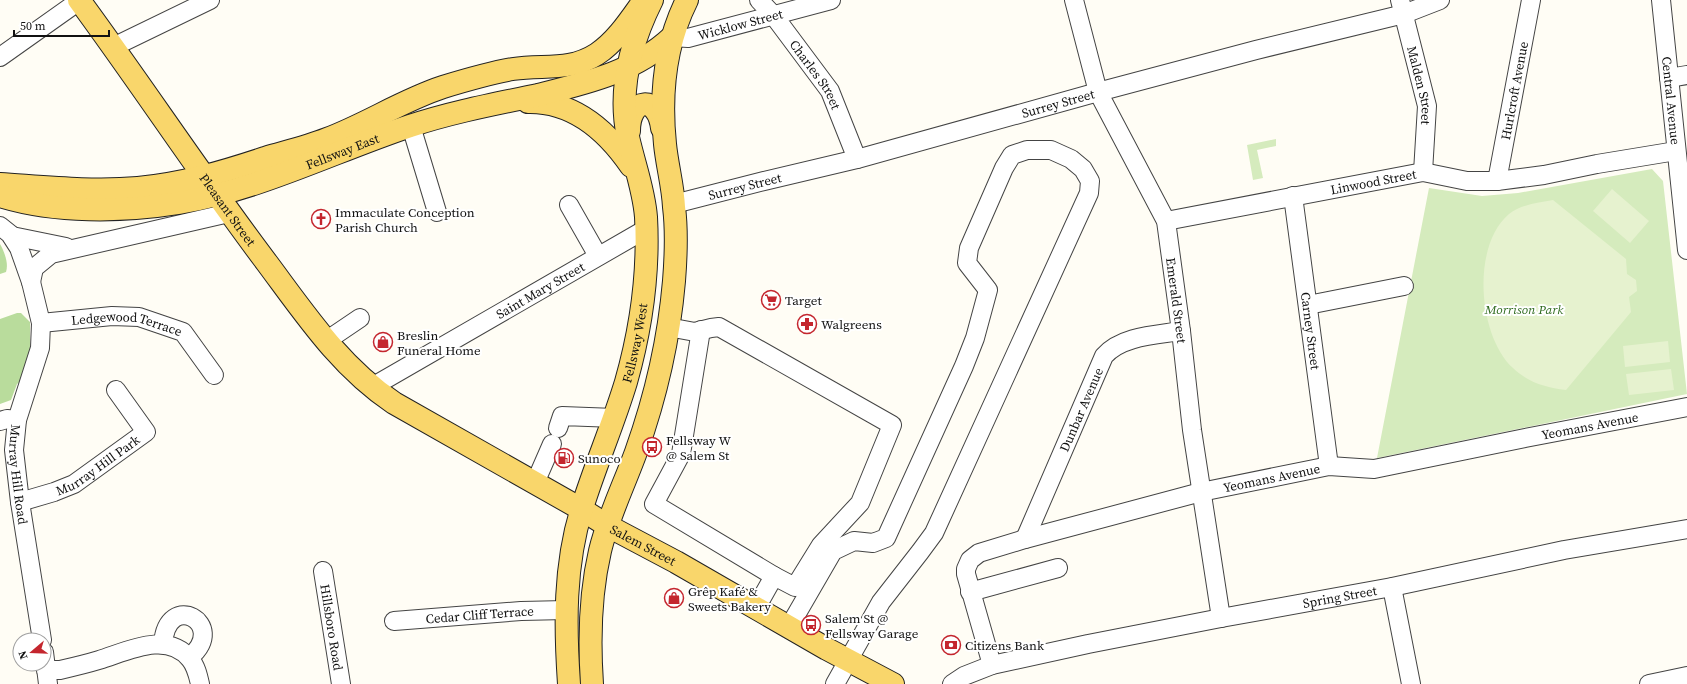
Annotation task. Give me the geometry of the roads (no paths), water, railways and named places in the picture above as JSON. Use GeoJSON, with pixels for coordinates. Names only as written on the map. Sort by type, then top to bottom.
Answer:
{"type":"FeatureCollection","features":[{"type":"Feature","properties":{"kind":"main road","name":"Pleasant Street"},"geometry":{"type":"LineString","coordinates":[[79,0],[230,213],[326,341],[338,356],[372,387],[394,403]]}},
{"type":"Feature","properties":{"kind":"main road","name":"Fellsway East"},"geometry":{"type":"LineString","coordinates":[[0,184],[67,189],[120,189],[163,185],[205,177],[329,139],[397,106],[465,80],[515,69],[559,67],[581,62],[595,55],[609,44],[625,27],[645,0]]}},
{"type":"Feature","properties":{"kind":"main road","name":"Fellsway West"},"geometry":{"type":"LineString","coordinates":[[568,684],[566,610],[571,559],[582,509],[615,418],[630,368],[644,286],[646,229],[644,206],[628,139],[624,100],[628,68],[640,25],[652,0]]}},
{"type":"Feature","properties":{"kind":"main road"},"geometry":{"type":"LineString","coordinates":[[664,143],[664,88],[667,64],[672,37],[687,0]]}},
{"type":"Feature","properties":{"kind":"main road","name":"Fellsway East"},"geometry":{"type":"LineString","coordinates":[[0,196],[27,203],[89,208],[163,205],[217,195],[252,184],[410,126],[436,118],[580,84],[628,68],[650,55],[672,37]]}},
{"type":"Feature","properties":{"kind":"main road"},"geometry":{"type":"LineString","coordinates":[[497,104],[542,102],[562,107],[583,116],[592,122],[611,140],[638,176]]}},
{"type":"Feature","properties":{"kind":"main road"},"geometry":{"type":"LineString","coordinates":[[592,684],[590,636],[593,588],[600,552],[649,412],[668,327],[674,280],[676,222],[674,204],[662,122],[659,113],[652,106],[645,104],[638,106],[632,112],[629,124],[628,139]]}},
{"type":"Feature","properties":{"kind":"main road","name":"Salem Street"},"geometry":{"type":"LineString","coordinates":[[394,403],[582,509],[608,526],[676,562],[789,627],[893,684]]}},
{"type":"Feature","properties":{"kind":"street"},"geometry":{"type":"LineString","coordinates":[[0,57],[79,0]]}},
{"type":"Feature","properties":{"kind":"street"},"geometry":{"type":"LineString","coordinates":[[113,47],[210,0]]}},
{"type":"Feature","properties":{"kind":"street","name":"Charles Street"},"geometry":{"type":"LineString","coordinates":[[759,0],[774,16],[830,91],[857,159]]}},
{"type":"Feature","properties":{"kind":"street","name":"Wicklow Street"},"geometry":{"type":"LineString","coordinates":[[672,37],[688,38],[831,0]]}},
{"type":"Feature","properties":{"kind":"street","name":"Emerald Street"},"geometry":{"type":"LineString","coordinates":[[1074,0],[1098,92],[1166,220],[1181,330],[1192,430],[1221,618]]}},
{"type":"Feature","properties":{"kind":"street","name":"Surrey Street"},"geometry":{"type":"LineString","coordinates":[[674,204],[857,159],[1248,52],[1402,7],[1440,0]]}},
{"type":"Feature","properties":{"kind":"street","name":"Hurlcroft Avenue"},"geometry":{"type":"LineString","coordinates":[[1497,181],[1531,0]]}},
{"type":"Feature","properties":{"kind":"street","name":"Central Avenue"},"geometry":{"type":"LineString","coordinates":[[1661,0],[1676,151],[1685,216],[1687,250]]}},
{"type":"Feature","properties":{"kind":"street","name":"Malden Street"},"geometry":{"type":"LineString","coordinates":[[1402,7],[1427,106],[1423,172]]}},
{"type":"Feature","properties":{"kind":"street"},"geometry":{"type":"LineString","coordinates":[[1669,78],[1687,75]]}},
{"type":"Feature","properties":{"kind":"street"},"geometry":{"type":"LineString","coordinates":[[410,126],[437,212]]}},
{"type":"Feature","properties":{"kind":"street"},"geometry":{"type":"LineString","coordinates":[[789,627],[833,551],[854,541],[873,543],[886,538],[964,366],[975,338],[988,290],[967,263],[969,248],[1004,168],[1012,155],[1027,150],[1051,150],[1071,159],[1083,169],[1090,181],[1089,193],[934,533],[881,602],[834,684]]}},
{"type":"Feature","properties":{"kind":"street","name":"Linwood Street"},"geometry":{"type":"LineString","coordinates":[[1166,220],[1423,172],[1467,181],[1497,181],[1544,175],[1596,164],[1676,151]]}},
{"type":"Feature","properties":{"kind":"street","name":"Carney Street"},"geometry":{"type":"LineString","coordinates":[[1293,196],[1330,466]]}},
{"type":"Feature","properties":{"kind":"street"},"geometry":{"type":"LineString","coordinates":[[569,205],[598,256]]}},
{"type":"Feature","properties":{"kind":"street"},"geometry":{"type":"LineString","coordinates":[[31,282],[34,268],[47,256],[54,252],[93,245],[230,213]]}},
{"type":"Feature","properties":{"kind":"street","name":"Saint Mary Street"},"geometry":{"type":"LineString","coordinates":[[372,387],[646,229]]}},
{"type":"Feature","properties":{"kind":"street"},"geometry":{"type":"LineString","coordinates":[[6,231],[73,248]]}},
{"type":"Feature","properties":{"kind":"street","name":"Murray Hill Road"},"geometry":{"type":"LineString","coordinates":[[6,231],[19,248],[31,282],[41,323],[40,348],[8,420],[14,450],[20,502],[41,632]]}},
{"type":"Feature","properties":{"kind":"street"},"geometry":{"type":"LineString","coordinates":[[1308,305],[1404,286]]}},
{"type":"Feature","properties":{"kind":"street","name":"Ledgewood Terrace"},"geometry":{"type":"LineString","coordinates":[[41,323],[112,316],[139,317],[183,332],[214,375]]}},
{"type":"Feature","properties":{"kind":"street"},"geometry":{"type":"LineString","coordinates":[[326,341],[360,318]]}},
{"type":"Feature","properties":{"kind":"street"},"geometry":{"type":"LineString","coordinates":[[668,327],[695,332],[701,330],[719,327],[892,425],[860,503],[821,544],[795,587],[654,504],[681,454],[701,330]]}},
{"type":"Feature","properties":{"kind":"street","name":"Dunbar Avenue"},"geometry":{"type":"LineString","coordinates":[[1025,539],[1104,356],[1111,348],[1121,344],[1181,330]]}},
{"type":"Feature","properties":{"kind":"street","name":"Murray Hill Park"},"geometry":{"type":"LineString","coordinates":[[20,502],[54,492],[74,484],[146,432],[116,390]]}},
{"type":"Feature","properties":{"kind":"street","name":"Yeomans Avenue"},"geometry":{"type":"LineString","coordinates":[[992,665],[970,592],[966,569],[972,557],[1025,539],[1201,492],[1330,466],[1374,469],[1687,407]]}},
{"type":"Feature","properties":{"kind":"street"},"geometry":{"type":"LineString","coordinates":[[535,483],[562,416],[615,418]]}},
{"type":"Feature","properties":{"kind":"street","name":"Spring Street"},"geometry":{"type":"LineString","coordinates":[[952,684],[964,676],[992,665],[1221,618],[1392,587],[1564,550],[1687,529]]}},
{"type":"Feature","properties":{"kind":"street"},"geometry":{"type":"LineString","coordinates":[[970,592],[1058,568]]}},
{"type":"Feature","properties":{"kind":"street","name":"Hillsboro Road"},"geometry":{"type":"LineString","coordinates":[[323,571],[341,684]]}},
{"type":"Feature","properties":{"kind":"street"},"geometry":{"type":"LineString","coordinates":[[756,608],[774,576]]}},
{"type":"Feature","properties":{"kind":"street"},"geometry":{"type":"LineString","coordinates":[[1392,587],[1411,684]]}},
{"type":"Feature","properties":{"kind":"street","name":"Cedar Cliff Terrace"},"geometry":{"type":"LineString","coordinates":[[394,621],[521,611],[566,610]]}},
{"type":"Feature","properties":{"kind":"street"},"geometry":{"type":"LineString","coordinates":[[163,644],[165,632],[170,622],[178,616],[183,615],[194,617],[202,626],[203,638],[197,652],[190,658]]}},
{"type":"Feature","properties":{"kind":"street"},"geometry":{"type":"LineString","coordinates":[[47,677],[60,670],[138,648],[163,644],[183,652],[190,658],[196,668],[200,684]]}},
{"type":"Feature","properties":{"kind":"street","name":"Spring Street"},"geometry":{"type":"LineString","coordinates":[[968,684],[992,665]]}},
{"type":"Feature","properties":{"kind":"street"},"geometry":{"type":"LineString","coordinates":[[1649,684],[1687,676]]}},
{"type":"Feature","properties":{"kind":"place","name":"Immaculate Conception Parish Church"},"geometry":{"type":"Point","coordinates":[321,219]}},
{"type":"Feature","properties":{"kind":"place","name":"Target"},"geometry":{"type":"Point","coordinates":[771,300]}},
{"type":"Feature","properties":{"kind":"place","name":"Walgreens"},"geometry":{"type":"Point","coordinates":[807,324]}},
{"type":"Feature","properties":{"kind":"place","name":"Breslin Funeral Home"},"geometry":{"type":"Point","coordinates":[383,342]}},
{"type":"Feature","properties":{"kind":"place","name":"Fellsway W @ Salem St"},"geometry":{"type":"Point","coordinates":[652,447]}},
{"type":"Feature","properties":{"kind":"place","name":"Sunoco"},"geometry":{"type":"Point","coordinates":[564,458]}},
{"type":"Feature","properties":{"kind":"place","name":"Grêp Kafé & Sweets Bakery"},"geometry":{"type":"Point","coordinates":[674,598]}},
{"type":"Feature","properties":{"kind":"place","name":"Salem St @ Fellsway Garage"},"geometry":{"type":"Point","coordinates":[811,625]}},
{"type":"Feature","properties":{"kind":"place","name":"Citizens Bank"},"geometry":{"type":"Point","coordinates":[951,645]}},
{"type":"Feature","properties":{"kind":"park label","name":"Morrison Park"},"geometry":{"type":"Point","coordinates":[1524,309]}}]}
